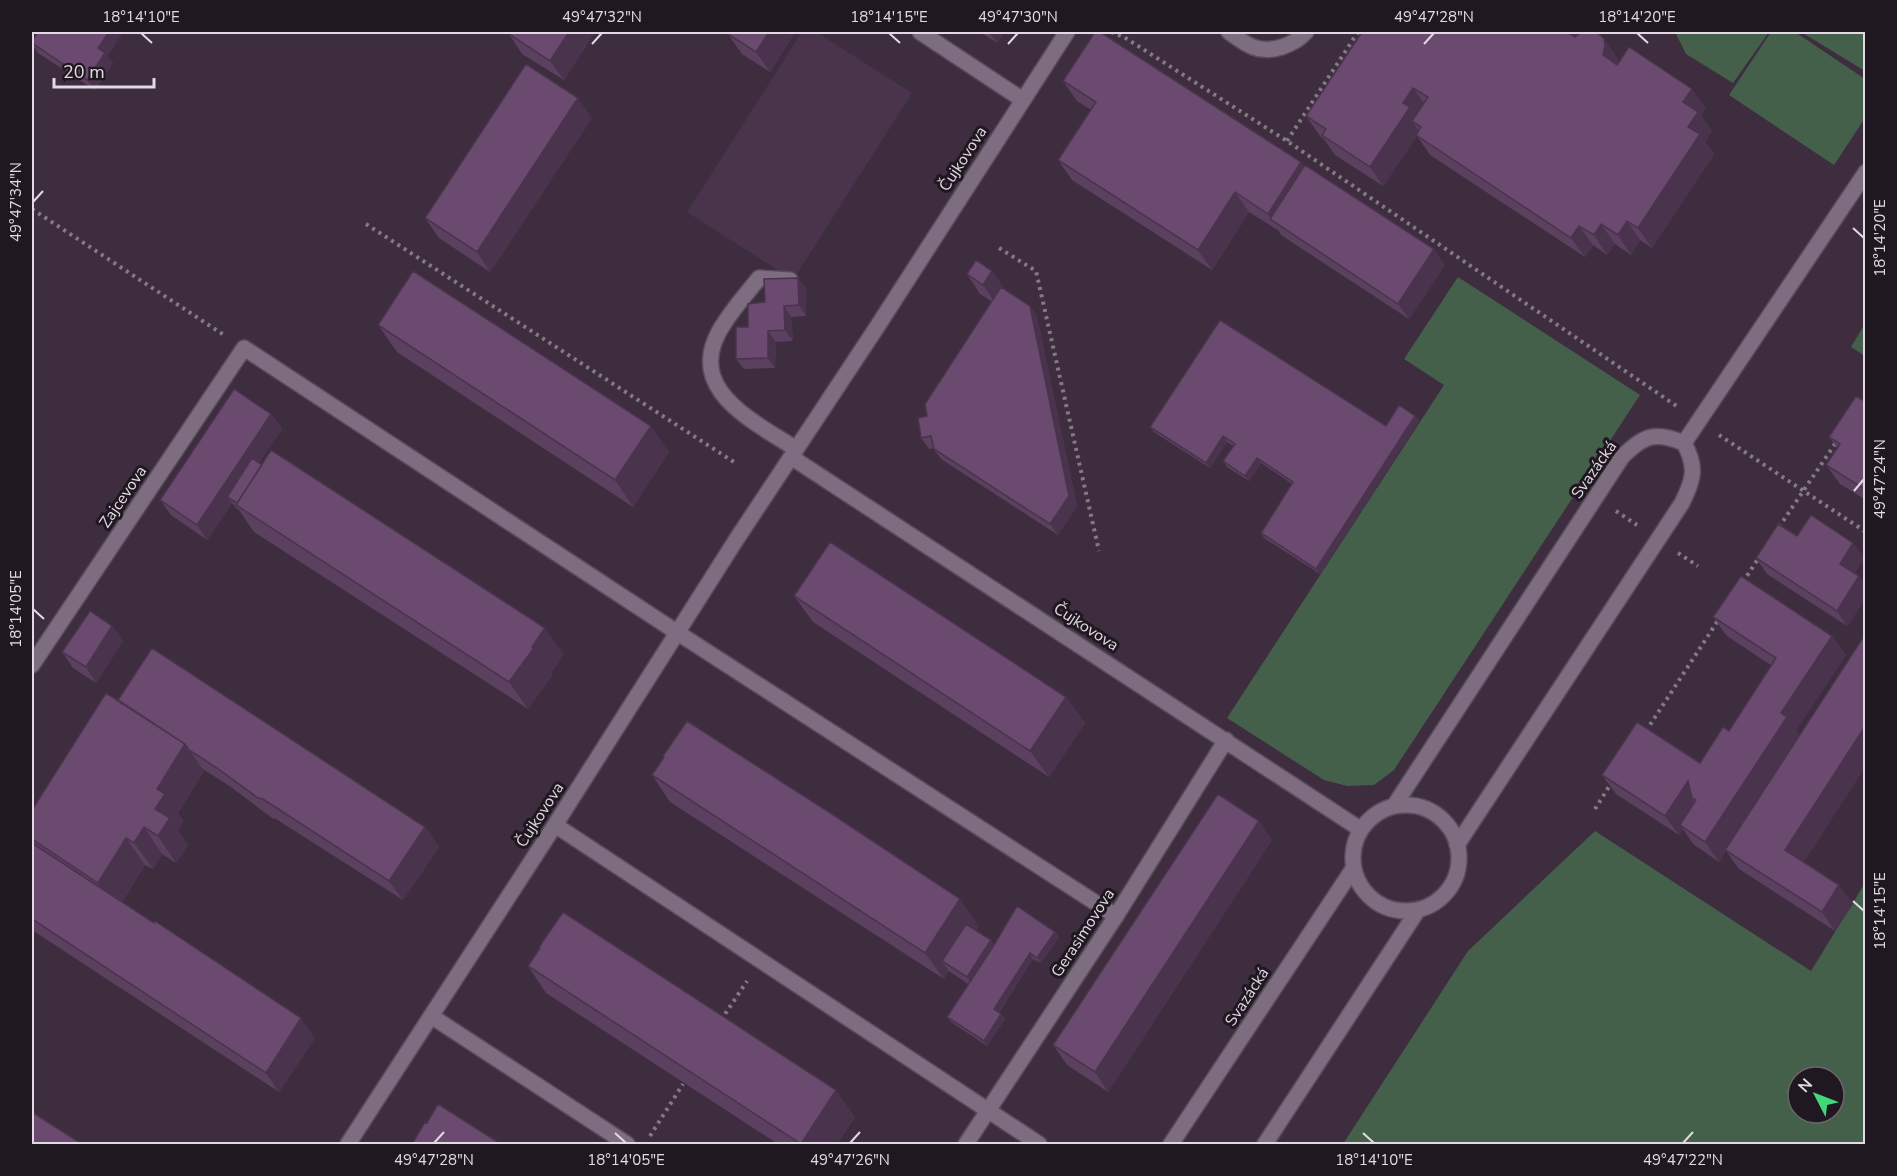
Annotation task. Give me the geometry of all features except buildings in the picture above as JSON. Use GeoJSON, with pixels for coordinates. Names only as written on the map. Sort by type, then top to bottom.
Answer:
{"type":"FeatureCollection","features":[{"type":"Feature","properties":{"kind":"street"},"geometry":{"type":"LineString","coordinates":[[920,32],[1023,100]]}},
{"type":"Feature","properties":{"kind":"street","name":"Čujkovova"},"geometry":{"type":"LineString","coordinates":[[348,1144],[1067,32]]}},
{"type":"Feature","properties":{"kind":"street"},"geometry":{"type":"LineString","coordinates":[[1229,32],[1261,49],[1284,47],[1306,32]]}},
{"type":"Feature","properties":{"kind":"street"},"geometry":{"type":"LineString","coordinates":[[1457,844],[1682,503],[1691,486],[1694,468],[1684,443],[1866,172]]}},
{"type":"Feature","properties":{"kind":"street"},"geometry":{"type":"LineString","coordinates":[[793,280],[759,278],[723,323],[710,353],[710,368],[720,392],[739,412],[794,453]]}},
{"type":"Feature","properties":{"kind":"street"},"geometry":{"type":"LineString","coordinates":[[244,348],[678,633],[1116,916]]}},
{"type":"Feature","properties":{"kind":"street","name":"Zajcevova"},"geometry":{"type":"LineString","coordinates":[[32,665],[244,348]]}},
{"type":"Feature","properties":{"kind":"street","name":"Svazácká"},"geometry":{"type":"LineString","coordinates":[[1394,806],[1622,457],[1637,442],[1654,436],[1669,437],[1684,443]]}},
{"type":"Feature","properties":{"kind":"street","name":"Čujkovova"},"geometry":{"type":"LineString","coordinates":[[794,453],[1360,829]]}},
{"type":"Feature","properties":{"kind":"street","name":"Gerasimovova"},"geometry":{"type":"LineString","coordinates":[[966,1144],[1116,916],[1226,740]]}},
{"type":"Feature","properties":{"kind":"street"},"geometry":{"type":"LineString","coordinates":[[1407,804],[1434,812],[1452,832],[1457,844],[1458,870],[1453,882],[1444,895],[1432,905],[1418,910],[1404,912],[1377,903],[1358,883],[1353,869],[1354,842],[1360,829],[1369,819],[1394,806],[1407,804]]}},
{"type":"Feature","properties":{"kind":"street"},"geometry":{"type":"LineString","coordinates":[[555,825],[1039,1144]]}},
{"type":"Feature","properties":{"kind":"street","name":"Svazácká"},"geometry":{"type":"LineString","coordinates":[[1171,1144],[1353,869]]}},
{"type":"Feature","properties":{"kind":"street"},"geometry":{"type":"LineString","coordinates":[[1265,1144],[1418,910]]}},
{"type":"Feature","properties":{"kind":"street"},"geometry":{"type":"LineString","coordinates":[[431,1016],[627,1144]]}},
{"type":"Feature","properties":{"kind":"path"},"geometry":{"type":"LineString","coordinates":[[1111,32],[1124,37],[1287,141],[1802,492],[1866,532]]}},
{"type":"Feature","properties":{"kind":"path"},"geometry":{"type":"LineString","coordinates":[[1287,141],[1358,32]]}},
{"type":"Feature","properties":{"kind":"path"},"geometry":{"type":"LineString","coordinates":[[32,209],[244,348]]}},
{"type":"Feature","properties":{"kind":"path"},"geometry":{"type":"LineString","coordinates":[[366,224],[737,464]]}},
{"type":"Feature","properties":{"kind":"path"},"geometry":{"type":"LineString","coordinates":[[999,248],[1036,271],[1099,551]]}},
{"type":"Feature","properties":{"kind":"path"},"geometry":{"type":"LineString","coordinates":[[1776,531],[1840,436]]}},
{"type":"Feature","properties":{"kind":"path"},"geometry":{"type":"LineString","coordinates":[[1737,591],[1763,551]]}},
{"type":"Feature","properties":{"kind":"path"},"geometry":{"type":"LineString","coordinates":[[1640,740],[1724,610]]}},
{"type":"Feature","properties":{"kind":"path"},"geometry":{"type":"LineString","coordinates":[[1595,809],[1614,779]]}},
{"type":"Feature","properties":{"kind":"path"},"geometry":{"type":"LineString","coordinates":[[717,1027],[761,960]]}},
{"type":"Feature","properties":{"kind":"path"},"geometry":{"type":"LineString","coordinates":[[644,1144],[683,1084]]}},
{"type":"Feature","properties":{"kind":"shaded area"},"geometry":{"type":"Polygon","coordinates":[[[802,32],[816,32],[912,93],[793,280],[687,212],[802,32]]]}},
{"type":"Feature","properties":{"kind":"green space"},"geometry":{"type":"Polygon","coordinates":[[[1675,32],[1769,32],[1733,83],[1686,54],[1675,32]]]}},
{"type":"Feature","properties":{"kind":"green space"},"geometry":{"type":"Polygon","coordinates":[[[1771,32],[1795,32],[1865,79],[1865,118],[1834,165],[1729,95],[1771,32]]]}},
{"type":"Feature","properties":{"kind":"green space"},"geometry":{"type":"Polygon","coordinates":[[[1801,32],[1865,32],[1865,71],[1801,32]]]}},
{"type":"Feature","properties":{"kind":"green space"},"geometry":{"type":"Polygon","coordinates":[[[1458,277],[1640,395],[1394,770],[1374,785],[1347,786],[1324,780],[1227,718],[1444,385],[1404,359],[1458,277]]]}},
{"type":"Feature","properties":{"kind":"green space"},"geometry":{"type":"Polygon","coordinates":[[[1865,324],[1865,356],[1851,347],[1865,324]]]}},
{"type":"Feature","properties":{"kind":"green space"},"geometry":{"type":"Polygon","coordinates":[[[1595,831],[1811,971],[1865,883],[1865,1144],[1343,1144],[1468,951],[1595,831]]]}}]}
